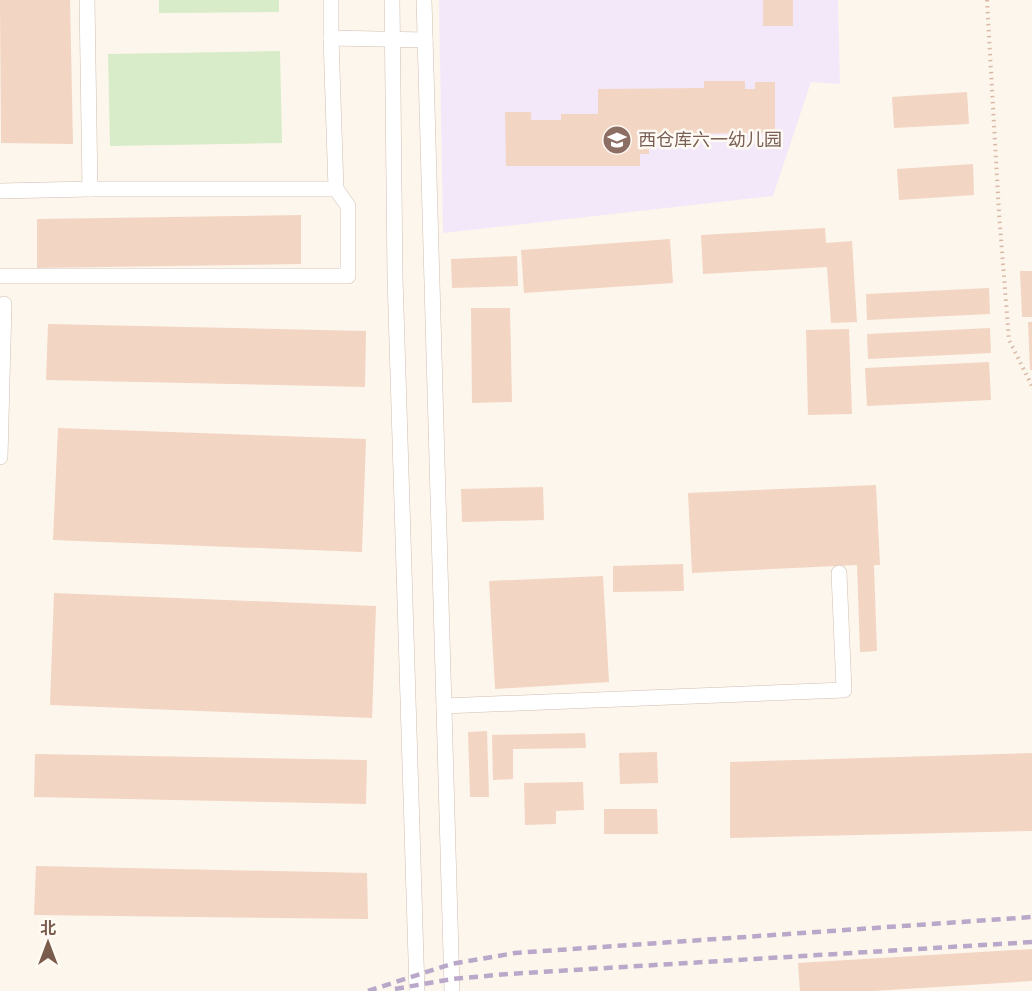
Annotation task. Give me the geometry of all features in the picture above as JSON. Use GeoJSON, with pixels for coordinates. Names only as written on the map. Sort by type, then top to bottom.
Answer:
{"type":"FeatureCollection","features":[{"type":"Feature","properties":{"kind":"street"},"geometry":{"type":"LineString","coordinates":[[87,0],[90,189]]}},
{"type":"Feature","properties":{"kind":"street"},"geometry":{"type":"LineString","coordinates":[[0,276],[348,276],[348,206],[336,189],[331,0]]}},
{"type":"Feature","properties":{"kind":"street"},"geometry":{"type":"LineString","coordinates":[[392,0],[395,289],[417,991]]}},
{"type":"Feature","properties":{"kind":"street"},"geometry":{"type":"LineString","coordinates":[[424,0],[452,991]]}},
{"type":"Feature","properties":{"kind":"street"},"geometry":{"type":"LineString","coordinates":[[331,38],[425,40]]}},
{"type":"Feature","properties":{"kind":"street"},"geometry":{"type":"LineString","coordinates":[[0,191],[336,189]]}},
{"type":"Feature","properties":{"kind":"street"},"geometry":{"type":"LineString","coordinates":[[0,457],[4,304]]}},
{"type":"Feature","properties":{"kind":"street"},"geometry":{"type":"LineString","coordinates":[[444,706],[844,690],[839,573]]}},
{"type":"Feature","properties":{"kind":"path"},"geometry":{"type":"LineString","coordinates":[[987,0],[1009,340],[1032,386]]}},
{"type":"Feature","properties":{"kind":"shaded area","name":"西仓库六一幼儿园"},"geometry":{"type":"Polygon","coordinates":[[[439,0],[838,0],[840,84],[811,82],[773,196],[443,233],[439,0]]]}},
{"type":"Feature","properties":{"kind":"green space"},"geometry":{"type":"Polygon","coordinates":[[[159,0],[279,0],[279,12],[159,13],[159,0]]]}},
{"type":"Feature","properties":{"kind":"green space"},"geometry":{"type":"Polygon","coordinates":[[[280,51],[282,143],[110,146],[108,54],[280,51]]]}},
{"type":"Feature","properties":{"kind":"building"},"geometry":{"type":"Polygon","coordinates":[[[0,0],[70,0],[73,144],[1,143],[0,0]]]}},
{"type":"Feature","properties":{"kind":"building"},"geometry":{"type":"Polygon","coordinates":[[[763,0],[793,0],[793,26],[763,26],[763,0]]]}},
{"type":"Feature","properties":{"kind":"building"},"geometry":{"type":"Polygon","coordinates":[[[704,81],[745,81],[745,89],[755,89],[755,82],[775,82],[775,133],[649,134],[649,154],[640,154],[640,166],[506,166],[505,112],[531,112],[531,120],[561,120],[561,114],[598,114],[598,89],[704,88],[704,81]]]}},
{"type":"Feature","properties":{"kind":"building"},"geometry":{"type":"Polygon","coordinates":[[[967,92],[969,124],[894,128],[892,97],[967,92]]]}},
{"type":"Feature","properties":{"kind":"building"},"geometry":{"type":"Polygon","coordinates":[[[973,164],[974,195],[899,200],[897,169],[973,164]]]}},
{"type":"Feature","properties":{"kind":"building"},"geometry":{"type":"Polygon","coordinates":[[[301,215],[301,264],[37,268],[37,219],[301,215]]]}},
{"type":"Feature","properties":{"kind":"building"},"geometry":{"type":"Polygon","coordinates":[[[825,228],[826,243],[852,241],[857,322],[831,323],[827,267],[703,274],[701,235],[825,228]]]}},
{"type":"Feature","properties":{"kind":"building"},"geometry":{"type":"Polygon","coordinates":[[[670,239],[673,283],[524,293],[521,250],[670,239]]]}},
{"type":"Feature","properties":{"kind":"building"},"geometry":{"type":"Polygon","coordinates":[[[517,256],[518,286],[452,288],[451,259],[517,256]]]}},
{"type":"Feature","properties":{"kind":"building"},"geometry":{"type":"Polygon","coordinates":[[[1020,271],[1032,271],[1032,317],[1022,317],[1020,271]]]}},
{"type":"Feature","properties":{"kind":"building"},"geometry":{"type":"Polygon","coordinates":[[[989,288],[990,314],[867,320],[866,294],[989,288]]]}},
{"type":"Feature","properties":{"kind":"building"},"geometry":{"type":"Polygon","coordinates":[[[471,308],[510,308],[512,402],[472,403],[471,308]]]}},
{"type":"Feature","properties":{"kind":"building"},"geometry":{"type":"Polygon","coordinates":[[[1028,322],[1032,322],[1032,370],[1030,370],[1028,322]]]}},
{"type":"Feature","properties":{"kind":"building"},"geometry":{"type":"Polygon","coordinates":[[[48,324],[366,331],[365,387],[46,380],[48,324]]]}},
{"type":"Feature","properties":{"kind":"building"},"geometry":{"type":"Polygon","coordinates":[[[990,328],[991,353],[868,359],[867,334],[990,328]]]}},
{"type":"Feature","properties":{"kind":"building"},"geometry":{"type":"Polygon","coordinates":[[[849,329],[852,414],[808,415],[806,330],[849,329]]]}},
{"type":"Feature","properties":{"kind":"building"},"geometry":{"type":"Polygon","coordinates":[[[989,362],[991,400],[867,406],[865,368],[989,362]]]}},
{"type":"Feature","properties":{"kind":"building"},"geometry":{"type":"Polygon","coordinates":[[[58,428],[366,439],[362,552],[53,540],[58,428]]]}},
{"type":"Feature","properties":{"kind":"building"},"geometry":{"type":"Polygon","coordinates":[[[876,485],[880,565],[874,565],[877,651],[860,652],[857,565],[692,573],[688,493],[876,485]]]}},
{"type":"Feature","properties":{"kind":"building"},"geometry":{"type":"Polygon","coordinates":[[[543,487],[544,520],[462,522],[461,489],[543,487]]]}},
{"type":"Feature","properties":{"kind":"building"},"geometry":{"type":"Polygon","coordinates":[[[683,564],[684,591],[613,592],[613,566],[683,564]]]}},
{"type":"Feature","properties":{"kind":"building"},"geometry":{"type":"Polygon","coordinates":[[[603,576],[609,682],[495,689],[489,581],[603,576]]]}},
{"type":"Feature","properties":{"kind":"building"},"geometry":{"type":"Polygon","coordinates":[[[54,593],[376,606],[372,718],[50,705],[54,593]]]}},
{"type":"Feature","properties":{"kind":"building"},"geometry":{"type":"Polygon","coordinates":[[[487,731],[489,797],[470,797],[468,732],[487,731]]]}},
{"type":"Feature","properties":{"kind":"building"},"geometry":{"type":"Polygon","coordinates":[[[585,733],[586,748],[513,749],[513,779],[493,780],[492,735],[585,733]]]}},
{"type":"Feature","properties":{"kind":"building"},"geometry":{"type":"Polygon","coordinates":[[[657,752],[658,783],[620,784],[619,753],[657,752]]]}},
{"type":"Feature","properties":{"kind":"building"},"geometry":{"type":"Polygon","coordinates":[[[1032,753],[1032,831],[730,838],[730,762],[1032,753]]]}},
{"type":"Feature","properties":{"kind":"building"},"geometry":{"type":"Polygon","coordinates":[[[35,754],[367,760],[366,804],[34,797],[35,754]]]}},
{"type":"Feature","properties":{"kind":"building"},"geometry":{"type":"Polygon","coordinates":[[[583,782],[584,810],[556,811],[556,824],[525,825],[524,783],[583,782]]]}},
{"type":"Feature","properties":{"kind":"building"},"geometry":{"type":"Polygon","coordinates":[[[604,809],[657,809],[658,834],[604,834],[604,809]]]}},
{"type":"Feature","properties":{"kind":"building"},"geometry":{"type":"Polygon","coordinates":[[[36,866],[367,873],[368,919],[34,915],[36,866]]]}},
{"type":"Feature","properties":{"kind":"building"},"geometry":{"type":"Polygon","coordinates":[[[1032,949],[1032,981],[873,991],[800,991],[798,963],[1032,949]]]}},
{"type":"Feature","properties":{"kind":"railway"},"geometry":{"type":"LineString","coordinates":[[368,991],[451,964],[515,953],[1032,917]]}},
{"type":"Feature","properties":{"kind":"railway"},"geometry":{"type":"LineString","coordinates":[[395,989],[452,979],[508,974],[1032,942]]}},
{"type":"Feature","properties":{"kind":"place","name":"西仓库六一幼儿园"},"geometry":{"type":"Point","coordinates":[617,140]}}]}
